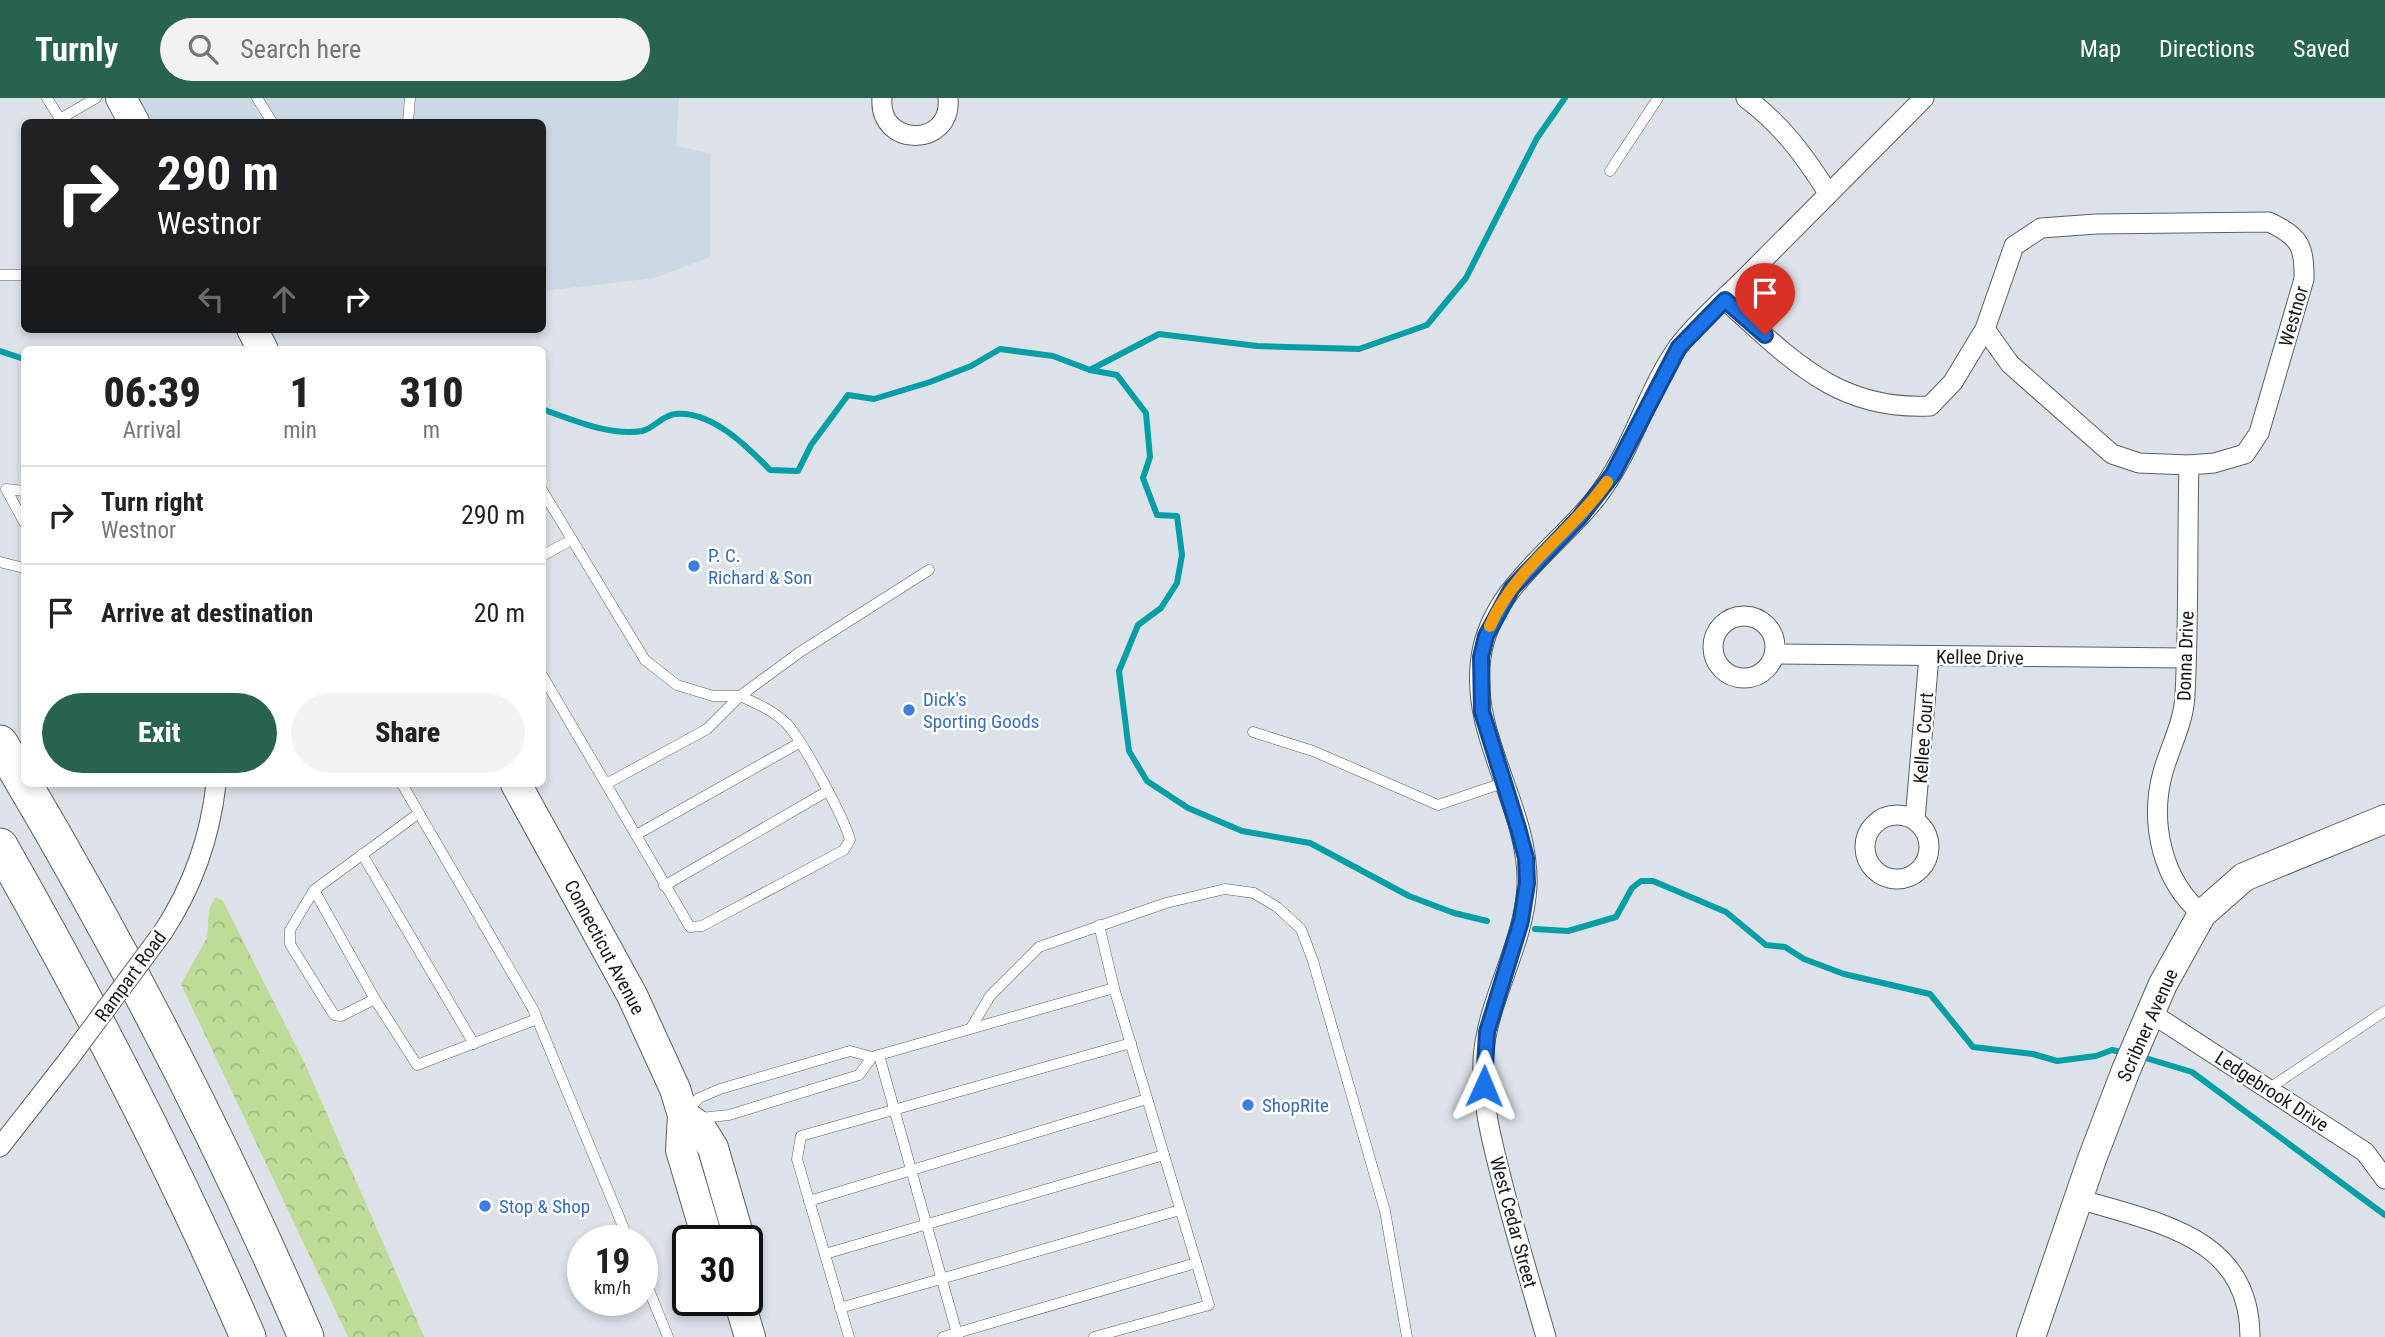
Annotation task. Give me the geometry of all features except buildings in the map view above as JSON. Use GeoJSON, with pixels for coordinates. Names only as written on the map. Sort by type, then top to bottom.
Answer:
{"type":"FeatureCollection","features":[{"type":"Feature","properties":{"kind":"highway"},"geometry":{"type":"LineString","coordinates":[[0,743],[21,779]]}},
{"type":"Feature","properties":{"kind":"highway"},"geometry":{"type":"LineString","coordinates":[[26,787],[85,888],[166,1040],[252,1214],[306,1337]]}},
{"type":"Feature","properties":{"kind":"highway"},"geometry":{"type":"LineString","coordinates":[[0,846],[108,1040],[183,1192],[248,1337]]}},
{"type":"Feature","properties":{"kind":"main road"},"geometry":{"type":"LineString","coordinates":[[121,98],[132,119]]}},
{"type":"Feature","properties":{"kind":"main road","name":"Connecticut Avenue"},"geometry":{"type":"LineString","coordinates":[[518,787],[632,995],[675,1088],[683,1115],[681,1150],[703,1225]]}},
{"type":"Feature","properties":{"kind":"main road","name":"Connecticut Avenue"},"geometry":{"type":"LineString","coordinates":[[683,1115],[700,1127],[713,1148],[735,1225]]}},
{"type":"Feature","properties":{"kind":"main road"},"geometry":{"type":"LineString","coordinates":[[744,1316],[750,1337]]}},
{"type":"Feature","properties":{"kind":"street"},"geometry":{"type":"LineString","coordinates":[[882,98],[882,111],[889,125],[902,135],[918,137],[932,132],[943,121],[948,98]]}},
{"type":"Feature","properties":{"kind":"street"},"geometry":{"type":"LineString","coordinates":[[1746,98],[1763,111],[1802,151],[1828,193]]}},
{"type":"Feature","properties":{"kind":"street","name":"West Cedar Street"},"geometry":{"type":"LineString","coordinates":[[1546,1337],[1512,1217],[1486,1110],[1483,1059],[1487,1032],[1521,921],[1527,883],[1526,858],[1482,712],[1481,657],[1495,615],[1512,588],[1598,496],[1627,450],[1679,347],[1924,98]]}},
{"type":"Feature","properties":{"kind":"street","name":"Westnor"},"geometry":{"type":"LineString","coordinates":[[1725,300],[1802,368],[1844,394],[1900,408],[1930,406],[1954,382],[1985,329],[2014,246],[2041,228],[2096,224],[2269,222],[2292,232],[2304,256],[2304,279],[2259,433],[2245,454],[2214,463],[2139,463],[2112,454],[2010,364],[1985,329]]}},
{"type":"Feature","properties":{"kind":"street","name":"Donna Drive"},"geometry":{"type":"LineString","coordinates":[[2189,465],[2183,708],[2162,774],[2157,809],[2170,876],[2185,900],[2202,914]]}},
{"type":"Feature","properties":{"kind":"street","name":"Kellee Drive"},"geometry":{"type":"LineString","coordinates":[[1775,654],[2186,658]]}},
{"type":"Feature","properties":{"kind":"street","name":"Kellee Court"},"geometry":{"type":"LineString","coordinates":[[1915,820],[1929,656]]}},
{"type":"Feature","properties":{"kind":"street","name":"Rampart Road"},"geometry":{"type":"LineString","coordinates":[[0,1146],[68,1060],[163,932],[183,900],[202,856],[215,787]]}},
{"type":"Feature","properties":{"kind":"street","name":"Scribner Avenue"},"geometry":{"type":"LineString","coordinates":[[2031,1337],[2113,1104],[2177,957],[2202,914],[2244,877],[2385,820]]}},
{"type":"Feature","properties":{"kind":"street","name":"Ledgebrook Drive"},"geometry":{"type":"LineString","coordinates":[[2151,1013],[2365,1152],[2385,1179]]}},
{"type":"Feature","properties":{"kind":"street"},"geometry":{"type":"LineString","coordinates":[[2079,1199],[2163,1225],[2211,1249],[2226,1262],[2244,1291],[2250,1337]]}},
{"type":"Feature","properties":{"kind":"lane"},"geometry":{"type":"LineString","coordinates":[[47,98],[60,119]]}},
{"type":"Feature","properties":{"kind":"lane"},"geometry":{"type":"LineString","coordinates":[[64,119],[96,98]]}},
{"type":"Feature","properties":{"kind":"lane"},"geometry":{"type":"LineString","coordinates":[[257,98],[270,119]]}},
{"type":"Feature","properties":{"kind":"lane"},"geometry":{"type":"LineString","coordinates":[[408,119],[410,98]]}},
{"type":"Feature","properties":{"kind":"lane"},"geometry":{"type":"LineString","coordinates":[[1610,170],[1657,98]]}},
{"type":"Feature","properties":{"kind":"lane"},"geometry":{"type":"LineString","coordinates":[[0,275],[21,275]]}},
{"type":"Feature","properties":{"kind":"lane"},"geometry":{"type":"LineString","coordinates":[[0,480],[21,516]]}},
{"type":"Feature","properties":{"kind":"lane"},"geometry":{"type":"LineString","coordinates":[[6,489],[21,491]]}},
{"type":"Feature","properties":{"kind":"lane"},"geometry":{"type":"LineString","coordinates":[[546,497],[645,660],[677,685],[713,696],[740,696],[761,705],[788,725],[850,840],[844,849],[702,926],[690,927],[683,920],[608,783],[546,682]]}},
{"type":"Feature","properties":{"kind":"lane"},"geometry":{"type":"LineString","coordinates":[[546,554],[571,540]]}},
{"type":"Feature","properties":{"kind":"lane"},"geometry":{"type":"LineString","coordinates":[[0,562],[21,567]]}},
{"type":"Feature","properties":{"kind":"lane"},"geometry":{"type":"LineString","coordinates":[[608,783],[708,729],[740,696],[800,652],[929,570]]}},
{"type":"Feature","properties":{"kind":"lane"},"geometry":{"type":"LineString","coordinates":[[1253,732],[1313,751],[1438,805],[1503,783]]}},
{"type":"Feature","properties":{"kind":"lane"},"geometry":{"type":"LineString","coordinates":[[636,835],[799,743]]}},
{"type":"Feature","properties":{"kind":"lane"},"geometry":{"type":"LineString","coordinates":[[403,787],[537,1019],[622,1225]]}},
{"type":"Feature","properties":{"kind":"lane"},"geometry":{"type":"LineString","coordinates":[[664,886],[826,792]]}},
{"type":"Feature","properties":{"kind":"lane"},"geometry":{"type":"LineString","coordinates":[[375,999],[341,1016],[334,1015],[290,944],[290,930],[314,890],[419,813]]}},
{"type":"Feature","properties":{"kind":"lane"},"geometry":{"type":"LineString","coordinates":[[362,854],[474,1044]]}},
{"type":"Feature","properties":{"kind":"lane"},"geometry":{"type":"LineString","coordinates":[[971,1028],[990,996],[1039,947],[1166,903],[1225,889],[1254,893],[1277,907],[1301,929],[1385,1211],[1406,1337]]}},
{"type":"Feature","properties":{"kind":"lane"},"geometry":{"type":"LineString","coordinates":[[314,890],[375,999],[417,1065],[537,1019]]}},
{"type":"Feature","properties":{"kind":"lane"},"geometry":{"type":"LineString","coordinates":[[1094,1337],[1209,1305],[1114,988],[1099,925]]}},
{"type":"Feature","properties":{"kind":"lane"},"geometry":{"type":"LineString","coordinates":[[683,1115],[699,1098],[720,1089],[850,1051],[876,1056],[1114,988]]}},
{"type":"Feature","properties":{"kind":"lane"},"geometry":{"type":"LineString","coordinates":[[2268,1089],[2385,1011]]}},
{"type":"Feature","properties":{"kind":"lane"},"geometry":{"type":"LineString","coordinates":[[849,1337],[797,1159],[802,1136],[1131,1044]]}},
{"type":"Feature","properties":{"kind":"lane"},"geometry":{"type":"LineString","coordinates":[[683,1115],[706,1120],[736,1113],[859,1075],[876,1056]]}},
{"type":"Feature","properties":{"kind":"lane"},"geometry":{"type":"LineString","coordinates":[[876,1056],[894,1110],[957,1335]]}},
{"type":"Feature","properties":{"kind":"lane"},"geometry":{"type":"LineString","coordinates":[[810,1201],[1147,1099]]}},
{"type":"Feature","properties":{"kind":"lane"},"geometry":{"type":"LineString","coordinates":[[825,1254],[1164,1155]]}},
{"type":"Feature","properties":{"kind":"lane"},"geometry":{"type":"LineString","coordinates":[[840,1308],[1180,1210]]}},
{"type":"Feature","properties":{"kind":"lane"},"geometry":{"type":"LineString","coordinates":[[943,1337],[1196,1263]]}},
{"type":"Feature","properties":{"kind":"lane"},"geometry":{"type":"LineString","coordinates":[[658,1312],[668,1337]]}},
{"type":"Feature","properties":{"kind":"shaded area"},"geometry":{"type":"Polygon","coordinates":[[[137,98],[679,98],[676,146],[710,153],[710,257],[655,278],[546,291],[546,119],[149,119],[137,98]]]}},
{"type":"Feature","properties":{"kind":"green space"},"geometry":{"type":"Polygon","coordinates":[[[215,897],[223,901],[306,1066],[424,1337],[348,1337],[181,984],[207,938],[209,910],[215,897]]]}},
{"type":"Feature","properties":{"kind":"waterway"},"geometry":{"type":"LineString","coordinates":[[1090,370],[1159,334],[1257,346],[1359,349],[1427,325],[1466,278],[1537,138],[1565,98]]}},
{"type":"Feature","properties":{"kind":"waterway"},"geometry":{"type":"LineString","coordinates":[[546,410],[591,426],[629,432],[646,430],[671,415],[689,414],[728,432],[770,470],[798,471],[811,445],[848,395],[874,399],[971,366],[1000,349],[1053,356],[1090,370],[1117,375],[1146,413],[1150,457],[1143,478],[1157,515],[1177,516],[1182,555],[1177,583],[1161,608],[1138,625],[1119,671],[1129,751],[1147,781],[1188,808],[1242,831],[1310,843],[1409,896],[1454,913],[1487,921]]}},
{"type":"Feature","properties":{"kind":"waterway"},"geometry":{"type":"LineString","coordinates":[[0,351],[21,358]]}},
{"type":"Feature","properties":{"kind":"waterway"},"geometry":{"type":"LineString","coordinates":[[1535,929],[1568,931],[1616,917],[1632,888],[1641,881],[1653,881],[1726,912],[1766,945],[1785,947],[1804,959],[1844,974],[1930,994],[1973,1047],[2033,1054],[2057,1061],[2096,1056],[2112,1050],[2125,1053]]}},
{"type":"Feature","properties":{"kind":"waterway"},"geometry":{"type":"LineString","coordinates":[[2139,1056],[2192,1072],[2385,1215]]}},
{"type":"Feature","properties":{"kind":"slow traffic"},"geometry":{"type":"LineString","coordinates":[[1490,626],[1512,588],[1579,518],[1607,482]]}},
{"type":"Feature","properties":{"kind":"place","name":"P. C. Richard & Son"},"geometry":{"type":"Point","coordinates":[694,566]}},
{"type":"Feature","properties":{"kind":"place","name":"Dick's Sporting Goods"},"geometry":{"type":"Point","coordinates":[909,710]}},
{"type":"Feature","properties":{"kind":"place","name":"ShopRite"},"geometry":{"type":"Point","coordinates":[1248,1105]}},
{"type":"Feature","properties":{"kind":"place","name":"Stop & Shop"},"geometry":{"type":"Point","coordinates":[485,1206]}},
{"type":"Feature","properties":{"kind":"route"},"geometry":{"type":"LineString","coordinates":[[1484,1086],[1483,1059],[1487,1032],[1521,921],[1527,883],[1526,858],[1482,712],[1481,657],[1486,636],[1512,588],[1579,518],[1613,474],[1679,347],[1725,300],[1765,335]]}}]}
